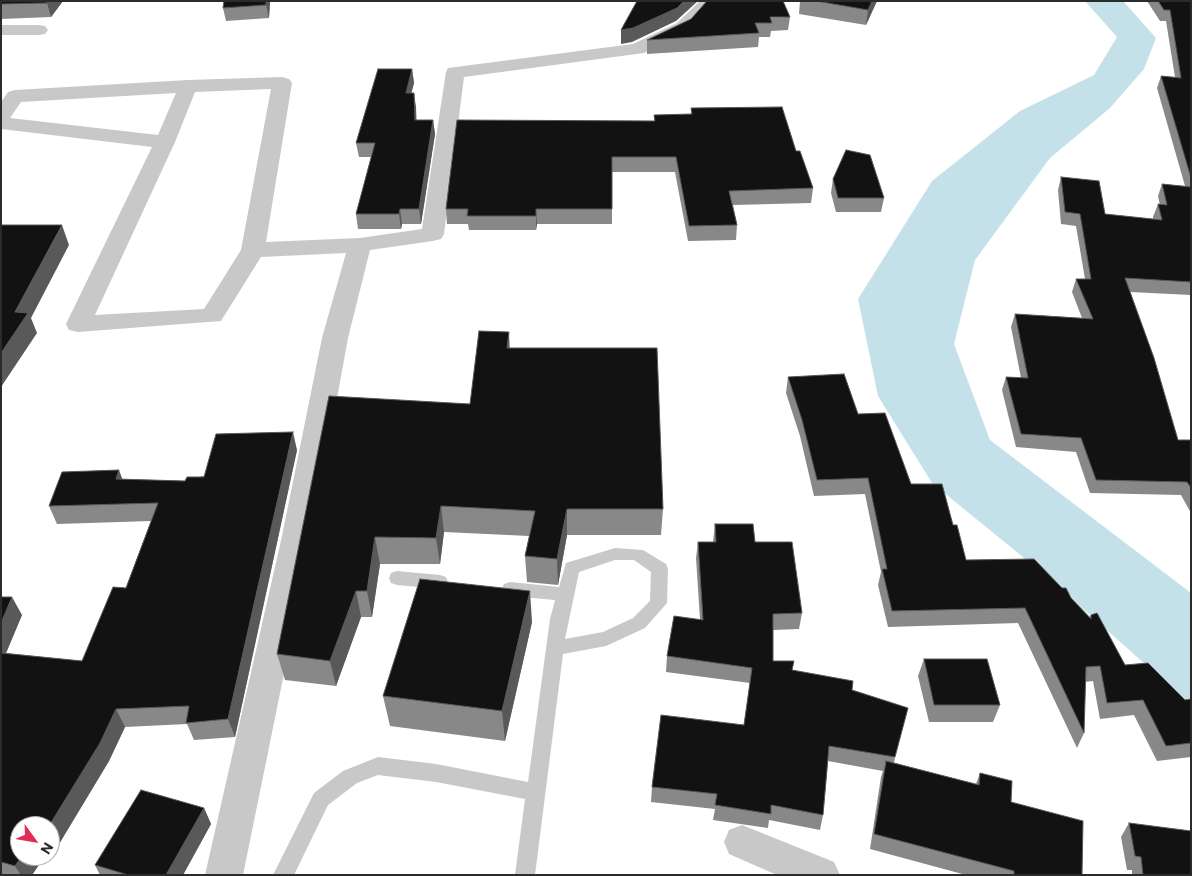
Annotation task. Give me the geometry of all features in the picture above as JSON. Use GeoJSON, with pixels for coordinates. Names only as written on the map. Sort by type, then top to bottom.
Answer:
{"type":"FeatureCollection","features":[{"type":"Feature","properties":{"kind":"street"},"geometry":{"type":"LineString","coordinates":[[253,250],[360,245],[433,234],[455,72],[637,49],[683,27],[710,1]]}},
{"type":"Feature","properties":{"kind":"street"},"geometry":{"type":"LineString","coordinates":[[1,30],[39,30]]}},
{"type":"Feature","properties":{"kind":"street"},"geometry":{"type":"LineString","coordinates":[[1,117],[15,96],[188,86],[282,84],[253,250],[212,316],[78,324],[165,142],[188,86]]}},
{"type":"Feature","properties":{"kind":"street"},"geometry":{"type":"LineString","coordinates":[[1,123],[165,142]]}},
{"type":"Feature","properties":{"kind":"street"},"geometry":{"type":"LineString","coordinates":[[224,875],[297,536],[335,338],[360,245]]}},
{"type":"Feature","properties":{"kind":"street"},"geometry":{"type":"LineString","coordinates":[[742,842],[821,875]]}},
{"type":"Feature","properties":{"kind":"lane"},"geometry":{"type":"LineString","coordinates":[[526,875],[535,792],[556,648],[572,568],[615,554],[637,554],[660,569],[658,603],[639,623],[606,639],[556,648]]}},
{"type":"Feature","properties":{"kind":"lane"},"geometry":{"type":"LineString","coordinates":[[397,578],[456,584]]}},
{"type":"Feature","properties":{"kind":"lane"},"geometry":{"type":"LineString","coordinates":[[496,588],[566,594]]}},
{"type":"Feature","properties":{"kind":"lane"},"geometry":{"type":"LineString","coordinates":[[283,875],[321,799],[350,777],[378,766],[436,773],[535,792]]}},
{"type":"Feature","properties":{"kind":"water"},"geometry":{"type":"Polygon","coordinates":[[[1085,1],[1123,1],[1156,38],[1144,69],[1110,108],[1050,158],[975,260],[954,344],[990,440],[1191,593],[1191,705],[1045,575],[932,483],[878,396],[858,299],[932,181],[1020,111],[1094,75],[1117,37],[1085,1]]]}},
{"type":"Feature","properties":{"kind":"building"},"geometry":{"type":"Polygon","coordinates":[[[1,1],[48,1],[47,3],[1,4],[1,1]]]}},
{"type":"Feature","properties":{"kind":"building"},"geometry":{"type":"Polygon","coordinates":[[[224,1],[266,1],[266,5],[223,8],[224,1]]]}},
{"type":"Feature","properties":{"kind":"building"},"geometry":{"type":"Polygon","coordinates":[[[637,1],[684,1],[677,8],[633,28],[621,30],[637,1]]]}},
{"type":"Feature","properties":{"kind":"building"},"geometry":{"type":"Polygon","coordinates":[[[707,1],[783,1],[790,17],[770,17],[772,23],[755,23],[759,33],[647,40],[691,19],[707,1]]]}},
{"type":"Feature","properties":{"kind":"building"},"geometry":{"type":"Polygon","coordinates":[[[816,1],[872,1],[868,10],[816,1]]]}},
{"type":"Feature","properties":{"kind":"building"},"geometry":{"type":"Polygon","coordinates":[[[1158,1],[1191,1],[1191,178],[1161,76],[1181,78],[1170,10],[1164,10],[1158,1]]]}},
{"type":"Feature","properties":{"kind":"building"},"geometry":{"type":"Polygon","coordinates":[[[378,69],[412,69],[406,93],[414,93],[415,120],[433,120],[419,209],[400,209],[399,214],[356,214],[375,143],[356,143],[378,69]]]}},
{"type":"Feature","properties":{"kind":"building"},"geometry":{"type":"Polygon","coordinates":[[[782,107],[796,151],[800,151],[813,188],[729,191],[737,225],[689,226],[676,157],[612,157],[612,209],[536,209],[536,216],[467,216],[468,209],[446,209],[457,120],[655,121],[654,115],[692,114],[691,108],[782,107]]]}},
{"type":"Feature","properties":{"kind":"building"},"geometry":{"type":"Polygon","coordinates":[[[846,150],[870,155],[884,198],[838,198],[833,179],[846,150]]]}},
{"type":"Feature","properties":{"kind":"building"},"geometry":{"type":"Polygon","coordinates":[[[1061,177],[1099,181],[1105,214],[1162,220],[1158,204],[1167,205],[1162,184],[1191,187],[1191,282],[1125,278],[1154,358],[1178,440],[1191,440],[1191,488],[1187,482],[1096,480],[1081,438],[1021,434],[1006,377],[1028,378],[1015,314],[1093,319],[1076,279],[1091,279],[1080,214],[1065,212],[1061,177]]]}},
{"type":"Feature","properties":{"kind":"building"},"geometry":{"type":"Polygon","coordinates":[[[1,225],[62,225],[15,312],[28,313],[1,353],[1,225]]]}},
{"type":"Feature","properties":{"kind":"building"},"geometry":{"type":"Polygon","coordinates":[[[479,331],[509,332],[507,348],[657,348],[663,509],[567,509],[557,559],[525,556],[535,511],[441,506],[436,538],[375,537],[367,591],[356,591],[330,661],[277,654],[329,396],[470,404],[479,331]]]}},
{"type":"Feature","properties":{"kind":"building"},"geometry":{"type":"Polygon","coordinates":[[[844,374],[858,414],[885,413],[911,484],[942,484],[953,525],[957,525],[966,560],[1034,559],[1062,588],[1066,588],[1071,598],[1091,619],[1091,615],[1097,613],[1125,665],[1148,663],[1185,700],[1191,699],[1191,743],[1166,746],[1143,700],[1107,703],[1100,666],[1086,667],[1084,733],[1025,608],[892,611],[882,569],[887,569],[868,478],[817,480],[802,420],[788,377],[844,374]]]}},
{"type":"Feature","properties":{"kind":"building"},"geometry":{"type":"Polygon","coordinates":[[[293,432],[228,719],[186,723],[189,706],[116,709],[100,743],[55,816],[10,816],[10,865],[1,862],[1,653],[82,661],[113,587],[126,588],[158,503],[49,506],[62,472],[119,470],[116,479],[185,481],[187,477],[204,477],[216,434],[293,432]]]}},
{"type":"Feature","properties":{"kind":"building"},"geometry":{"type":"Polygon","coordinates":[[[715,524],[753,524],[755,542],[792,542],[802,613],[773,614],[773,661],[794,661],[792,670],[853,681],[852,690],[908,708],[895,757],[829,746],[823,815],[771,805],[771,814],[715,805],[717,794],[652,787],[661,715],[744,725],[752,668],[667,656],[674,616],[703,620],[698,542],[716,542],[715,524]]]}},
{"type":"Feature","properties":{"kind":"building"},"geometry":{"type":"Polygon","coordinates":[[[420,579],[530,591],[502,711],[383,696],[420,579]]]}},
{"type":"Feature","properties":{"kind":"building"},"geometry":{"type":"Polygon","coordinates":[[[1,597],[12,597],[1,623],[1,597]]]}},
{"type":"Feature","properties":{"kind":"building"},"geometry":{"type":"Polygon","coordinates":[[[924,659],[987,659],[1000,705],[934,705],[924,659]]]}},
{"type":"Feature","properties":{"kind":"building"},"geometry":{"type":"Polygon","coordinates":[[[886,761],[979,785],[980,773],[1012,781],[1011,802],[1083,821],[1082,875],[1014,875],[1014,871],[874,834],[886,761]]]}},
{"type":"Feature","properties":{"kind":"building"},"geometry":{"type":"Polygon","coordinates":[[[141,790],[204,808],[166,875],[128,875],[95,865],[141,790]]]}},
{"type":"Feature","properties":{"kind":"building"},"geometry":{"type":"Polygon","coordinates":[[[1129,823],[1191,831],[1191,875],[1143,875],[1141,857],[1135,856],[1129,823]]]}}]}
